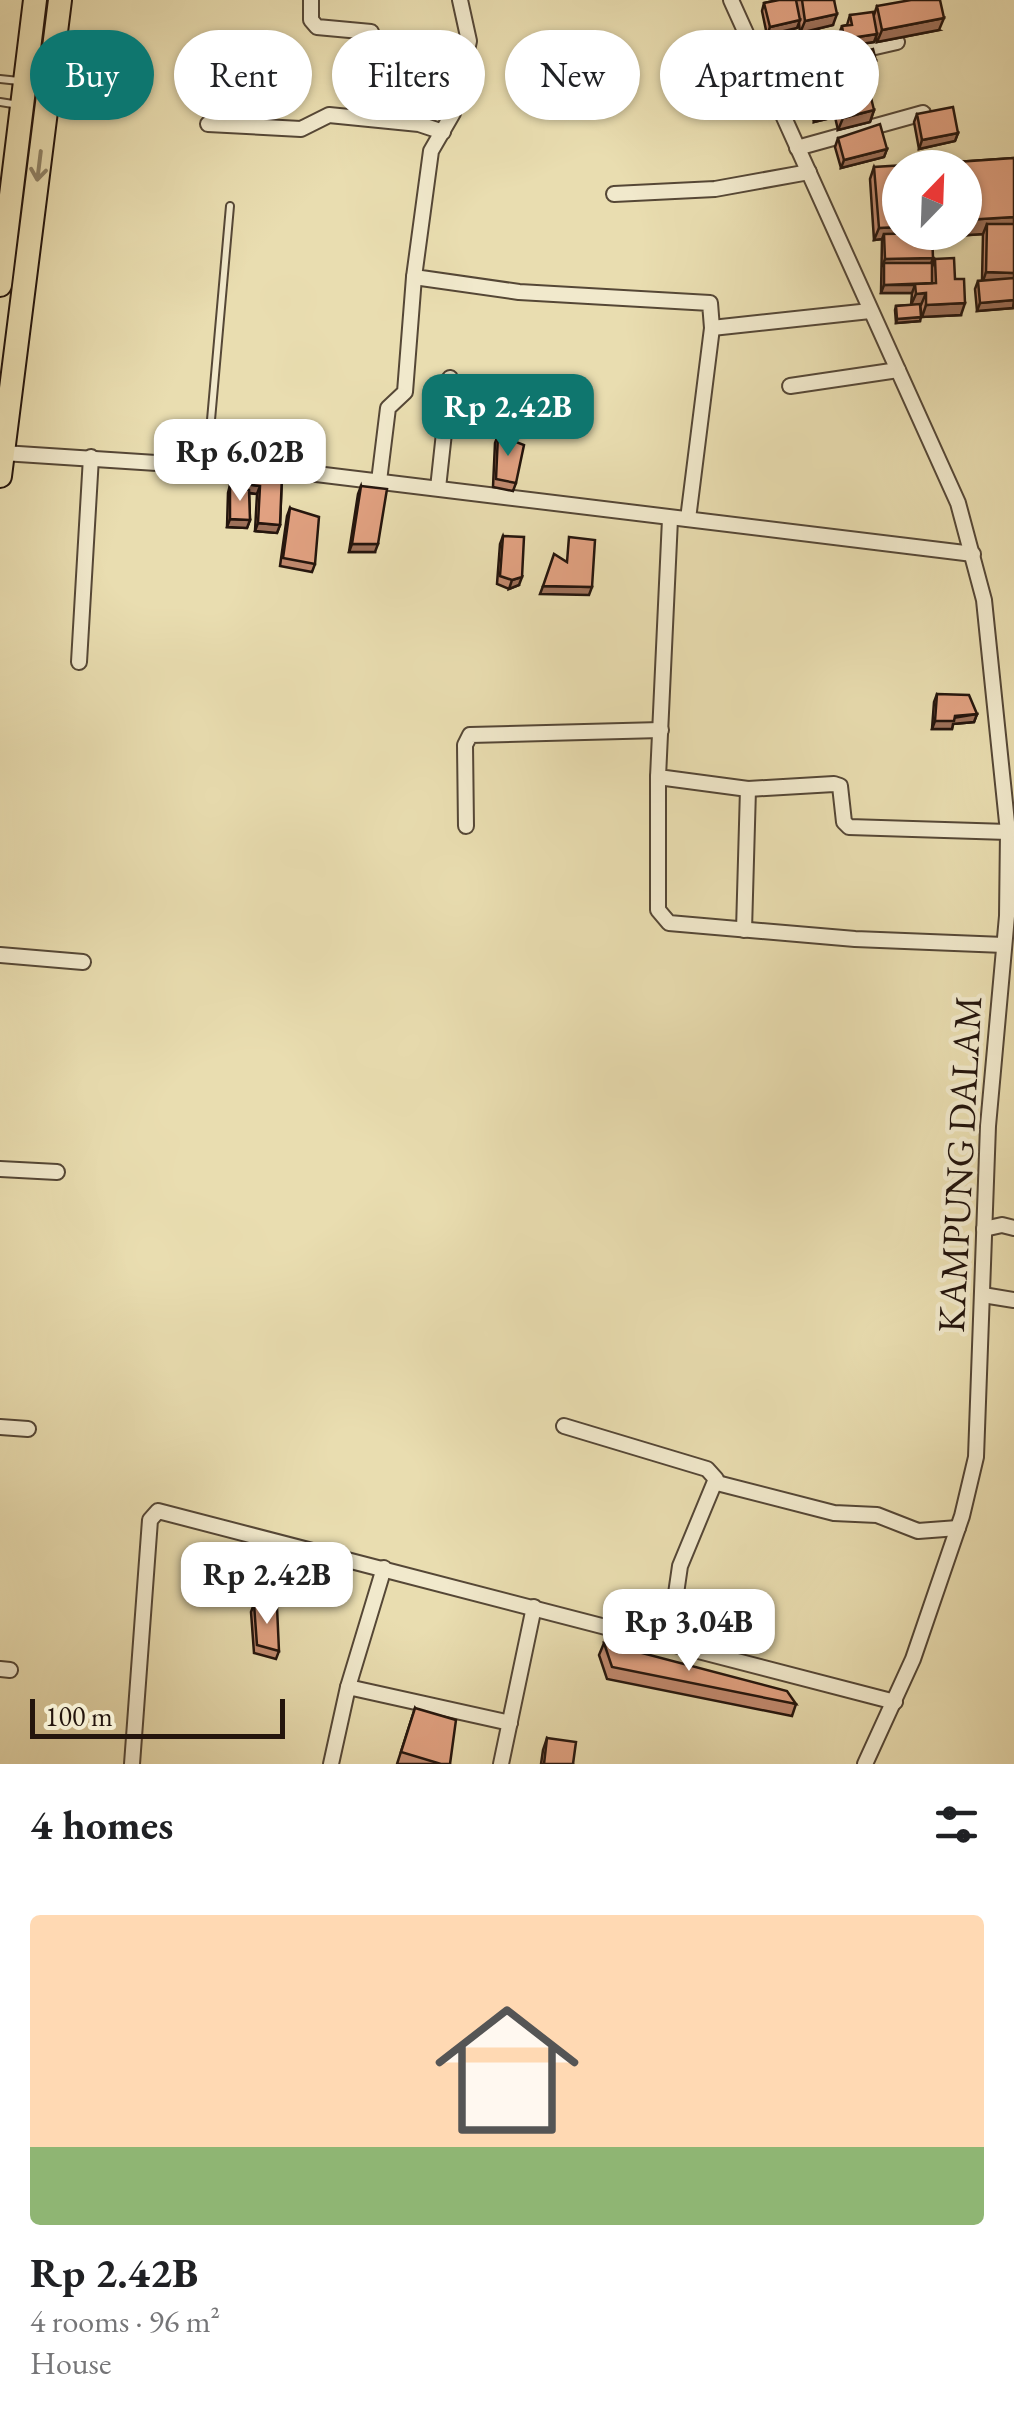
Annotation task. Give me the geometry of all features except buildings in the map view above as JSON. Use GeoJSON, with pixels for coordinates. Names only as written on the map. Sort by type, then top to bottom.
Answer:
{"type":"FeatureCollection","features":[{"type":"Feature","properties":{"kind":"highway"},"geometry":{"type":"LineString","coordinates":[[0,284],[16,96],[35,0]]}},
{"type":"Feature","properties":{"kind":"highway"},"geometry":{"type":"LineString","coordinates":[[1,464],[60,0]]}},
{"type":"Feature","properties":{"kind":"street"},"geometry":{"type":"LineString","coordinates":[[312,0],[312,20],[317,27],[349,30]]}},
{"type":"Feature","properties":{"kind":"street"},"geometry":{"type":"LineString","coordinates":[[379,482],[388,408],[404,392],[426,174],[433,145],[455,106],[470,35],[460,0]]}},
{"type":"Feature","properties":{"kind":"street","name":"KAMPUNG DALAM"},"geometry":{"type":"LineString","coordinates":[[731,0],[744,30]]}},
{"type":"Feature","properties":{"kind":"street"},"geometry":{"type":"LineString","coordinates":[[879,46],[897,42]]}},
{"type":"Feature","properties":{"kind":"street"},"geometry":{"type":"LineString","coordinates":[[798,148],[923,113]]}},
{"type":"Feature","properties":{"kind":"street"},"geometry":{"type":"LineString","coordinates":[[208,124],[302,129],[329,116],[420,124],[443,132]]}},
{"type":"Feature","properties":{"kind":"street","name":"KAMPUNG DALAM"},"geometry":{"type":"LineString","coordinates":[[785,120],[958,504],[984,600],[1008,832],[984,1229],[976,1457],[958,1528],[895,1702],[865,1764]]}},
{"type":"Feature","properties":{"kind":"street"},"geometry":{"type":"LineString","coordinates":[[614,194],[716,188],[809,172]]}},
{"type":"Feature","properties":{"kind":"street"},"geometry":{"type":"LineString","coordinates":[[414,277],[536,294],[701,300],[712,305],[688,519]]}},
{"type":"Feature","properties":{"kind":"street"},"geometry":{"type":"LineString","coordinates":[[712,328],[870,311]]}},
{"type":"Feature","properties":{"kind":"street"},"geometry":{"type":"LineString","coordinates":[[790,386],[898,370]]}},
{"type":"Feature","properties":{"kind":"street"},"geometry":{"type":"LineString","coordinates":[[438,488],[450,378]]}},
{"type":"Feature","properties":{"kind":"street"},"geometry":{"type":"LineString","coordinates":[[79,662],[91,457]]}},
{"type":"Feature","properties":{"kind":"street"},"geometry":{"type":"LineString","coordinates":[[1,464],[91,457],[308,473],[973,554]]}},
{"type":"Feature","properties":{"kind":"street"},"geometry":{"type":"LineString","coordinates":[[670,518],[658,777],[660,918],[668,924],[744,930],[1004,944]]}},
{"type":"Feature","properties":{"kind":"street"},"geometry":{"type":"LineString","coordinates":[[466,826],[464,745],[470,735],[661,730]]}},
{"type":"Feature","properties":{"kind":"street"},"geometry":{"type":"LineString","coordinates":[[658,777],[748,789],[838,785],[844,822],[849,827],[1008,832]]}},
{"type":"Feature","properties":{"kind":"street"},"geometry":{"type":"LineString","coordinates":[[744,930],[748,789]]}},
{"type":"Feature","properties":{"kind":"street"},"geometry":{"type":"LineString","coordinates":[[0,956],[83,962]]}},
{"type":"Feature","properties":{"kind":"street"},"geometry":{"type":"LineString","coordinates":[[0,1169],[56,1172]]}},
{"type":"Feature","properties":{"kind":"street"},"geometry":{"type":"LineString","coordinates":[[984,1229],[1002,1224],[1014,1228]]}},
{"type":"Feature","properties":{"kind":"street"},"geometry":{"type":"LineString","coordinates":[[983,1295],[1014,1300]]}},
{"type":"Feature","properties":{"kind":"street"},"geometry":{"type":"LineString","coordinates":[[564,1426],[707,1469],[717,1484],[834,1513],[877,1516],[918,1530],[958,1528]]}},
{"type":"Feature","properties":{"kind":"street"},"geometry":{"type":"LineString","coordinates":[[0,1427],[28,1429]]}},
{"type":"Feature","properties":{"kind":"street"},"geometry":{"type":"LineString","coordinates":[[669,1642],[680,1566],[717,1484]]}},
{"type":"Feature","properties":{"kind":"street"},"geometry":{"type":"LineString","coordinates":[[132,1764],[150,1520],[154,1513],[178,1514],[895,1702]]}},
{"type":"Feature","properties":{"kind":"street"},"geometry":{"type":"LineString","coordinates":[[332,1764],[348,1687],[384,1568]]}},
{"type":"Feature","properties":{"kind":"street"},"geometry":{"type":"LineString","coordinates":[[500,1764],[534,1607]]}},
{"type":"Feature","properties":{"kind":"street"},"geometry":{"type":"LineString","coordinates":[[348,1687],[510,1723]]}},
{"type":"Feature","properties":{"kind":"lane"},"geometry":{"type":"LineString","coordinates":[[0,79],[16,96]]}},
{"type":"Feature","properties":{"kind":"lane"},"geometry":{"type":"LineString","coordinates":[[207,466],[230,206]]}},
{"type":"Feature","properties":{"kind":"lane"},"geometry":{"type":"LineString","coordinates":[[211,429],[303,439],[310,449],[308,473]]}}]}
